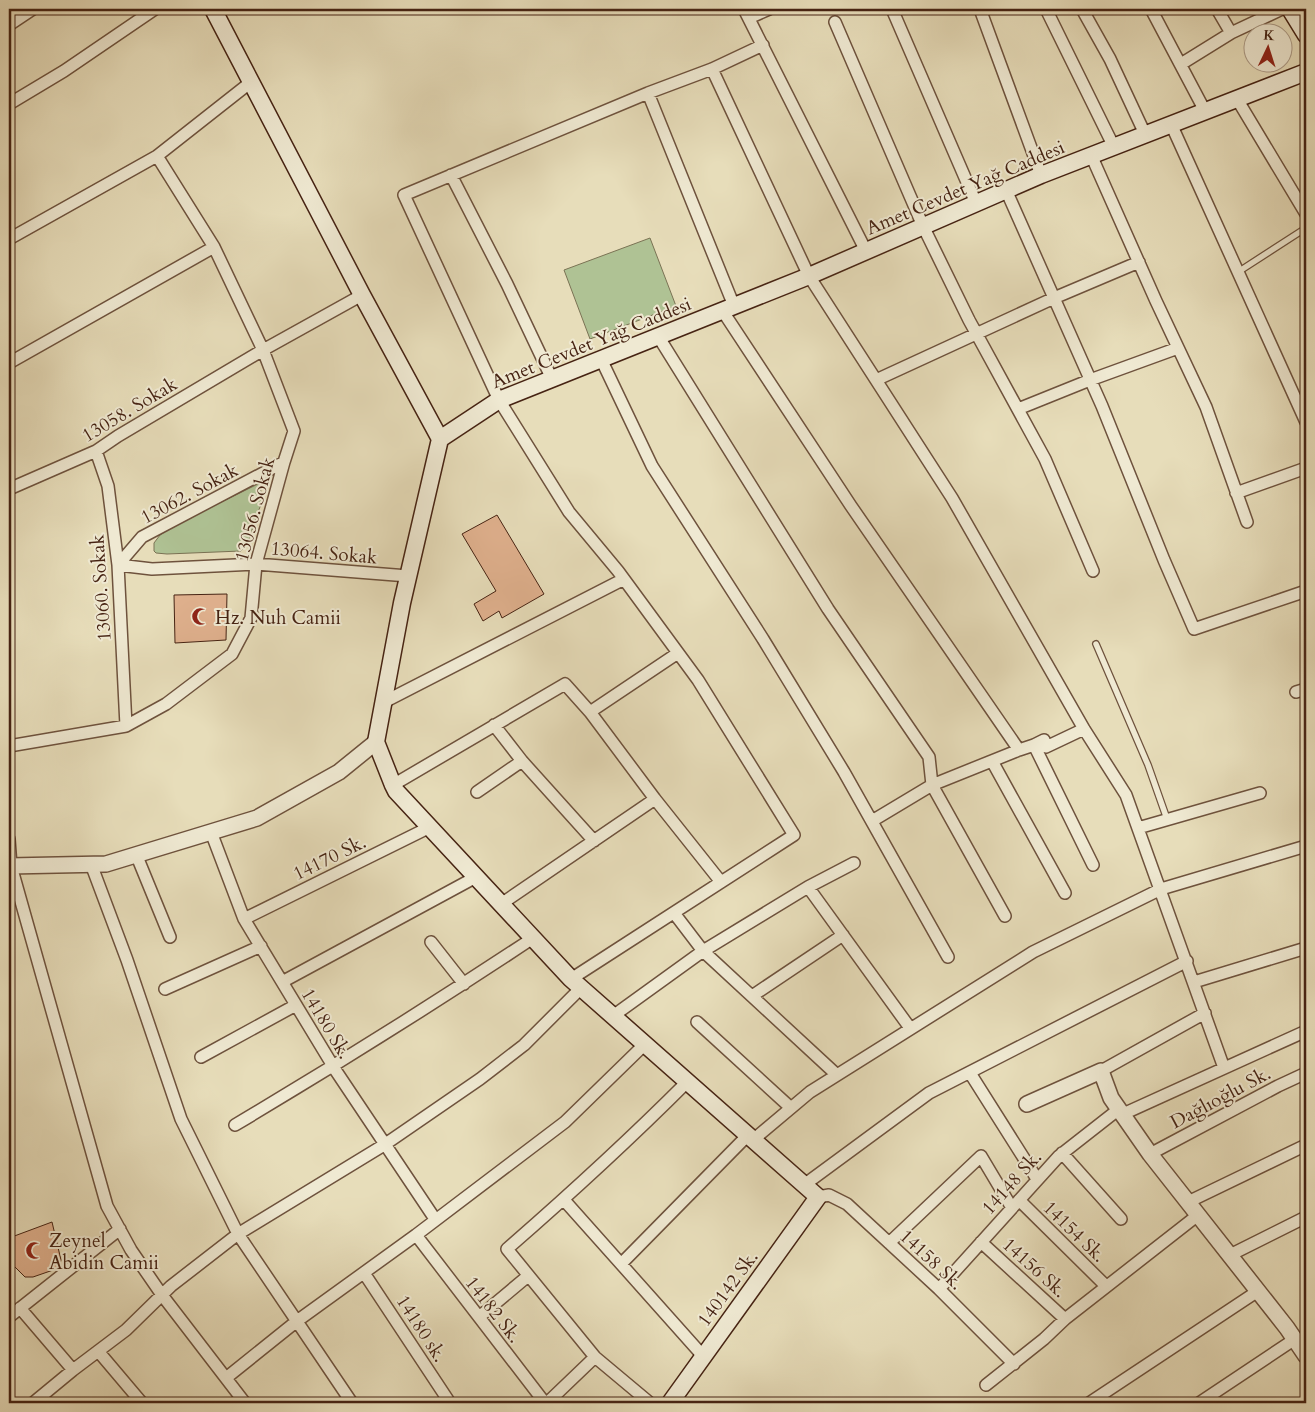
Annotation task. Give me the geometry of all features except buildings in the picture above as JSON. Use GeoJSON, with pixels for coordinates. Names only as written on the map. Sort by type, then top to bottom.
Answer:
{"type":"FeatureCollection","features":[{"type":"Feature","properties":{"kind":"main road"},"geometry":{"type":"LineString","coordinates":[[213,9],[362,295],[440,439],[408,576],[376,742],[396,791],[576,984],[818,1197]]}},
{"type":"Feature","properties":{"kind":"main road"},"geometry":{"type":"LineString","coordinates":[[1290,9],[1306,35]]}},
{"type":"Feature","properties":{"kind":"main road","name":"Amet Cevdet Yağ Caddesi"},"geometry":{"type":"LineString","coordinates":[[440,439],[499,400],[809,276],[1041,175],[1306,72]]}},
{"type":"Feature","properties":{"kind":"main road","name":"140142 Sk."},"geometry":{"type":"LineString","coordinates":[[670,1403],[818,1197]]}},
{"type":"Feature","properties":{"kind":"street"},"geometry":{"type":"LineString","coordinates":[[9,24],[33,9]]}},
{"type":"Feature","properties":{"kind":"street"},"geometry":{"type":"LineString","coordinates":[[9,104],[64,71],[155,9]]}},
{"type":"Feature","properties":{"kind":"street"},"geometry":{"type":"LineString","coordinates":[[769,9],[746,13],[866,251]]}},
{"type":"Feature","properties":{"kind":"street"},"geometry":{"type":"LineString","coordinates":[[892,9],[976,203]]}},
{"type":"Feature","properties":{"kind":"street"},"geometry":{"type":"LineString","coordinates":[[982,9],[1041,175]]}},
{"type":"Feature","properties":{"kind":"street"},"geometry":{"type":"LineString","coordinates":[[1046,9],[1114,147]]}},
{"type":"Feature","properties":{"kind":"street"},"geometry":{"type":"LineString","coordinates":[[1082,9],[1110,60],[1145,134]]}},
{"type":"Feature","properties":{"kind":"street"},"geometry":{"type":"LineString","coordinates":[[1151,9],[1205,111]]}},
{"type":"Feature","properties":{"kind":"street"},"geometry":{"type":"LineString","coordinates":[[1217,9],[1231,33]]}},
{"type":"Feature","properties":{"kind":"street"},"geometry":{"type":"LineString","coordinates":[[1180,64],[1231,33],[1282,9]]}},
{"type":"Feature","properties":{"kind":"street"},"geometry":{"type":"LineString","coordinates":[[835,22],[923,226],[977,334],[1045,459],[1094,570]]}},
{"type":"Feature","properties":{"kind":"street"},"geometry":{"type":"LineString","coordinates":[[38,1402],[73,1370],[126,1330],[171,1286],[238,1234],[384,1145],[480,1079],[524,1045],[576,984],[674,912],[794,835],[698,680],[624,579],[569,512],[499,400],[404,195],[712,69],[763,45]]}},
{"type":"Feature","properties":{"kind":"street"},"geometry":{"type":"LineString","coordinates":[[712,69],[809,276],[952,498],[1084,729],[1126,795],[1224,1068]]}},
{"type":"Feature","properties":{"kind":"street"},"geometry":{"type":"LineString","coordinates":[[9,239],[157,156],[251,82]]}},
{"type":"Feature","properties":{"kind":"street"},"geometry":{"type":"LineString","coordinates":[[648,94],[728,308],[896,572],[1019,750]]}},
{"type":"Feature","properties":{"kind":"street"},"geometry":{"type":"LineString","coordinates":[[1237,98],[1306,214]]}},
{"type":"Feature","properties":{"kind":"street"},"geometry":{"type":"LineString","coordinates":[[1171,124],[1306,422]]}},
{"type":"Feature","properties":{"kind":"street","name":"13056. Sokak"},"geometry":{"type":"LineString","coordinates":[[9,746],[126,726],[166,704],[232,654],[251,618],[256,564],[294,431],[263,350],[214,247],[157,156]]}},
{"type":"Feature","properties":{"kind":"street"},"geometry":{"type":"LineString","coordinates":[[1091,156],[1138,262],[1206,406],[1247,522]]}},
{"type":"Feature","properties":{"kind":"street"},"geometry":{"type":"LineString","coordinates":[[451,175],[507,284],[552,379]]}},
{"type":"Feature","properties":{"kind":"street"},"geometry":{"type":"LineString","coordinates":[[1006,190],[1090,380],[1194,629],[1306,590]]}},
{"type":"Feature","properties":{"kind":"street"},"geometry":{"type":"LineString","coordinates":[[9,364],[214,247]]}},
{"type":"Feature","properties":{"kind":"street"},"geometry":{"type":"LineString","coordinates":[[876,380],[1054,298],[1138,262]]}},
{"type":"Feature","properties":{"kind":"street","name":"13058. Sokak"},"geometry":{"type":"LineString","coordinates":[[9,489],[96,451],[263,350],[362,295]]}},
{"type":"Feature","properties":{"kind":"street"},"geometry":{"type":"LineString","coordinates":[[658,336],[828,609],[929,757],[932,785],[1006,916]]}},
{"type":"Feature","properties":{"kind":"street"},"geometry":{"type":"LineString","coordinates":[[1018,409],[1178,348]]}},
{"type":"Feature","properties":{"kind":"street"},"geometry":{"type":"LineString","coordinates":[[601,359],[652,466],[763,639],[844,772],[948,957]]}},
{"type":"Feature","properties":{"kind":"street","name":"13060. Sokak"},"geometry":{"type":"LineString","coordinates":[[96,451],[108,486],[118,565],[126,726]]}},
{"type":"Feature","properties":{"kind":"street","name":"13062. Sokak"},"geometry":{"type":"LineString","coordinates":[[118,565],[142,537],[284,462]]}},
{"type":"Feature","properties":{"kind":"street"},"geometry":{"type":"LineString","coordinates":[[1236,492],[1306,468]]}},
{"type":"Feature","properties":{"kind":"street","name":"13064. Sokak"},"geometry":{"type":"LineString","coordinates":[[118,565],[152,569],[256,564],[408,576]]}},
{"type":"Feature","properties":{"kind":"street"},"geometry":{"type":"LineString","coordinates":[[384,702],[624,579]]}},
{"type":"Feature","properties":{"kind":"street"},"geometry":{"type":"LineString","coordinates":[[590,712],[678,652]]}},
{"type":"Feature","properties":{"kind":"street"},"geometry":{"type":"LineString","coordinates":[[393,785],[565,684],[590,712],[655,799],[721,882]]}},
{"type":"Feature","properties":{"kind":"street"},"geometry":{"type":"LineString","coordinates":[[494,725],[522,761],[594,841]]}},
{"type":"Feature","properties":{"kind":"street"},"geometry":{"type":"LineString","coordinates":[[872,821],[932,785],[1044,740],[1046,747],[1084,729]]}},
{"type":"Feature","properties":{"kind":"street"},"geometry":{"type":"LineString","coordinates":[[10,866],[106,864],[257,818],[339,772],[376,742]]}},
{"type":"Feature","properties":{"kind":"street"},"geometry":{"type":"LineString","coordinates":[[1034,745],[1093,865]]}},
{"type":"Feature","properties":{"kind":"street"},"geometry":{"type":"LineString","coordinates":[[477,792],[522,761]]}},
{"type":"Feature","properties":{"kind":"street"},"geometry":{"type":"LineString","coordinates":[[992,761],[1065,893]]}},
{"type":"Feature","properties":{"kind":"street"},"geometry":{"type":"LineString","coordinates":[[1138,828],[1260,793]]}},
{"type":"Feature","properties":{"kind":"street"},"geometry":{"type":"LineString","coordinates":[[501,904],[655,799]]}},
{"type":"Feature","properties":{"kind":"street","name":"14170 Sk."},"geometry":{"type":"LineString","coordinates":[[244,919],[430,827]]}},
{"type":"Feature","properties":{"kind":"street","name":"14180 Sk."},"geometry":{"type":"LineString","coordinates":[[210,832],[244,919],[333,1066],[435,1220]]}},
{"type":"Feature","properties":{"kind":"street"},"geometry":{"type":"LineString","coordinates":[[9,839],[10,866],[107,1206],[131,1250],[162,1295],[245,1403]]}},
{"type":"Feature","properties":{"kind":"street"},"geometry":{"type":"LineString","coordinates":[[621,1264],[751,1138],[810,1092],[1033,952],[1161,889],[1306,846]]}},
{"type":"Feature","properties":{"kind":"street"},"geometry":{"type":"LineString","coordinates":[[136,854],[170,937]]}},
{"type":"Feature","properties":{"kind":"street"},"geometry":{"type":"LineString","coordinates":[[613,1016],[703,951],[808,887],[854,863]]}},
{"type":"Feature","properties":{"kind":"street"},"geometry":{"type":"LineString","coordinates":[[91,864],[127,960],[181,1119],[238,1234],[352,1403]]}},
{"type":"Feature","properties":{"kind":"street"},"geometry":{"type":"LineString","coordinates":[[282,982],[476,877]]}},
{"type":"Feature","properties":{"kind":"street"},"geometry":{"type":"LineString","coordinates":[[808,887],[910,1028]]}},
{"type":"Feature","properties":{"kind":"street"},"geometry":{"type":"LineString","coordinates":[[674,912],[703,951],[837,1075]]}},
{"type":"Feature","properties":{"kind":"street"},"geometry":{"type":"LineString","coordinates":[[752,996],[843,935]]}},
{"type":"Feature","properties":{"kind":"street"},"geometry":{"type":"LineString","coordinates":[[235,1125],[464,984],[533,938]]}},
{"type":"Feature","properties":{"kind":"street"},"geometry":{"type":"LineString","coordinates":[[431,942],[464,984]]}},
{"type":"Feature","properties":{"kind":"street"},"geometry":{"type":"LineString","coordinates":[[165,989],[261,946]]}},
{"type":"Feature","properties":{"kind":"street"},"geometry":{"type":"LineString","coordinates":[[1194,982],[1306,948]]}},
{"type":"Feature","properties":{"kind":"street"},"geometry":{"type":"LineString","coordinates":[[804,1185],[929,1093],[1186,961]]}},
{"type":"Feature","properties":{"kind":"street"},"geometry":{"type":"LineString","coordinates":[[201,1057],[296,1005]]}},
{"type":"Feature","properties":{"kind":"street"},"geometry":{"type":"LineString","coordinates":[[1027,1104],[1101,1071],[1205,1013]]}},
{"type":"Feature","properties":{"kind":"street"},"geometry":{"type":"LineString","coordinates":[[697,1022],[791,1108]]}},
{"type":"Feature","properties":{"kind":"street","name":"14148 Sk."},"geometry":{"type":"LineString","coordinates":[[939,1288],[1062,1153],[1121,1111],[1306,1031]]}},
{"type":"Feature","properties":{"kind":"street"},"geometry":{"type":"LineString","coordinates":[[226,1378],[297,1322],[565,1122],[645,1044]]}},
{"type":"Feature","properties":{"kind":"street"},"geometry":{"type":"LineString","coordinates":[[1101,1071],[1111,1098],[1150,1154],[1258,1291],[1306,1356]]}},
{"type":"Feature","properties":{"kind":"street"},"geometry":{"type":"LineString","coordinates":[[970,1073],[1038,1179]]}},
{"type":"Feature","properties":{"kind":"street","name":"Dağlıoğlu Sk."},"geometry":{"type":"LineString","coordinates":[[1150,1154],[1306,1073]]}},
{"type":"Feature","properties":{"kind":"street"},"geometry":{"type":"LineString","coordinates":[[650,1403],[595,1357],[507,1249],[564,1200],[687,1082]]}},
{"type":"Feature","properties":{"kind":"street"},"geometry":{"type":"LineString","coordinates":[[1188,1202],[1306,1145]]}},
{"type":"Feature","properties":{"kind":"street"},"geometry":{"type":"LineString","coordinates":[[1062,1153],[1121,1219]]}},
{"type":"Feature","properties":{"kind":"street","name":"14154 Sk."},"geometry":{"type":"LineString","coordinates":[[889,1243],[980,1156],[1015,1204],[1106,1286]]}},
{"type":"Feature","properties":{"kind":"street","name":"14158 Sk."},"geometry":{"type":"LineString","coordinates":[[818,1197],[829,1195],[847,1204],[939,1288],[1014,1364]]}},
{"type":"Feature","properties":{"kind":"street"},"geometry":{"type":"LineString","coordinates":[[564,1200],[703,1356]]}},
{"type":"Feature","properties":{"kind":"street"},"geometry":{"type":"LineString","coordinates":[[986,1385],[1014,1364],[1106,1286],[1198,1215]]}},
{"type":"Feature","properties":{"kind":"street"},"geometry":{"type":"LineString","coordinates":[[1230,1255],[1306,1217]]}},
{"type":"Feature","properties":{"kind":"street"},"geometry":{"type":"LineString","coordinates":[[9,1317],[120,1229]]}},
{"type":"Feature","properties":{"kind":"street","name":"14182 Sk."},"geometry":{"type":"LineString","coordinates":[[416,1235],[546,1403]]}},
{"type":"Feature","properties":{"kind":"street","name":"14156 Sk."},"geometry":{"type":"LineString","coordinates":[[981,1242],[1065,1319]]}},
{"type":"Feature","properties":{"kind":"street","name":"14180 sk."},"geometry":{"type":"LineString","coordinates":[[364,1273],[450,1403]]}},
{"type":"Feature","properties":{"kind":"street"},"geometry":{"type":"LineString","coordinates":[[479,1317],[528,1276]]}},
{"type":"Feature","properties":{"kind":"street"},"geometry":{"type":"LineString","coordinates":[[1089,1403],[1258,1291]]}},
{"type":"Feature","properties":{"kind":"street"},"geometry":{"type":"LineString","coordinates":[[20,1308],[73,1370]]}},
{"type":"Feature","properties":{"kind":"street"},"geometry":{"type":"LineString","coordinates":[[1199,1403],[1295,1339]]}},
{"type":"Feature","properties":{"kind":"street"},"geometry":{"type":"LineString","coordinates":[[98,1351],[142,1403]]}},
{"type":"Feature","properties":{"kind":"street"},"geometry":{"type":"LineString","coordinates":[[546,1403],[595,1357]]}},
{"type":"Feature","properties":{"kind":"lane"},"geometry":{"type":"LineString","coordinates":[[1238,272],[1306,228]]}},
{"type":"Feature","properties":{"kind":"lane"},"geometry":{"type":"LineString","coordinates":[[1096,644],[1148,765],[1168,820]]}},
{"type":"Feature","properties":{"kind":"green space"},"geometry":{"type":"Polygon","coordinates":[[[650,238],[676,306],[590,339],[564,270],[650,238]]]}},
{"type":"Feature","properties":{"kind":"green space"},"geometry":{"type":"Polygon","coordinates":[[[260,483],[262,501],[248,542],[241,551],[167,554],[154,551],[154,543],[160,535],[177,524],[260,483]]]}},
{"type":"Feature","properties":{"kind":"place","name":"Hz. Nuh Camii"},"geometry":{"type":"Point","coordinates":[201,617]}},
{"type":"Feature","properties":{"kind":"place","name":"Zeynel Abidin Camii"},"geometry":{"type":"Point","coordinates":[35,1251]}}]}
